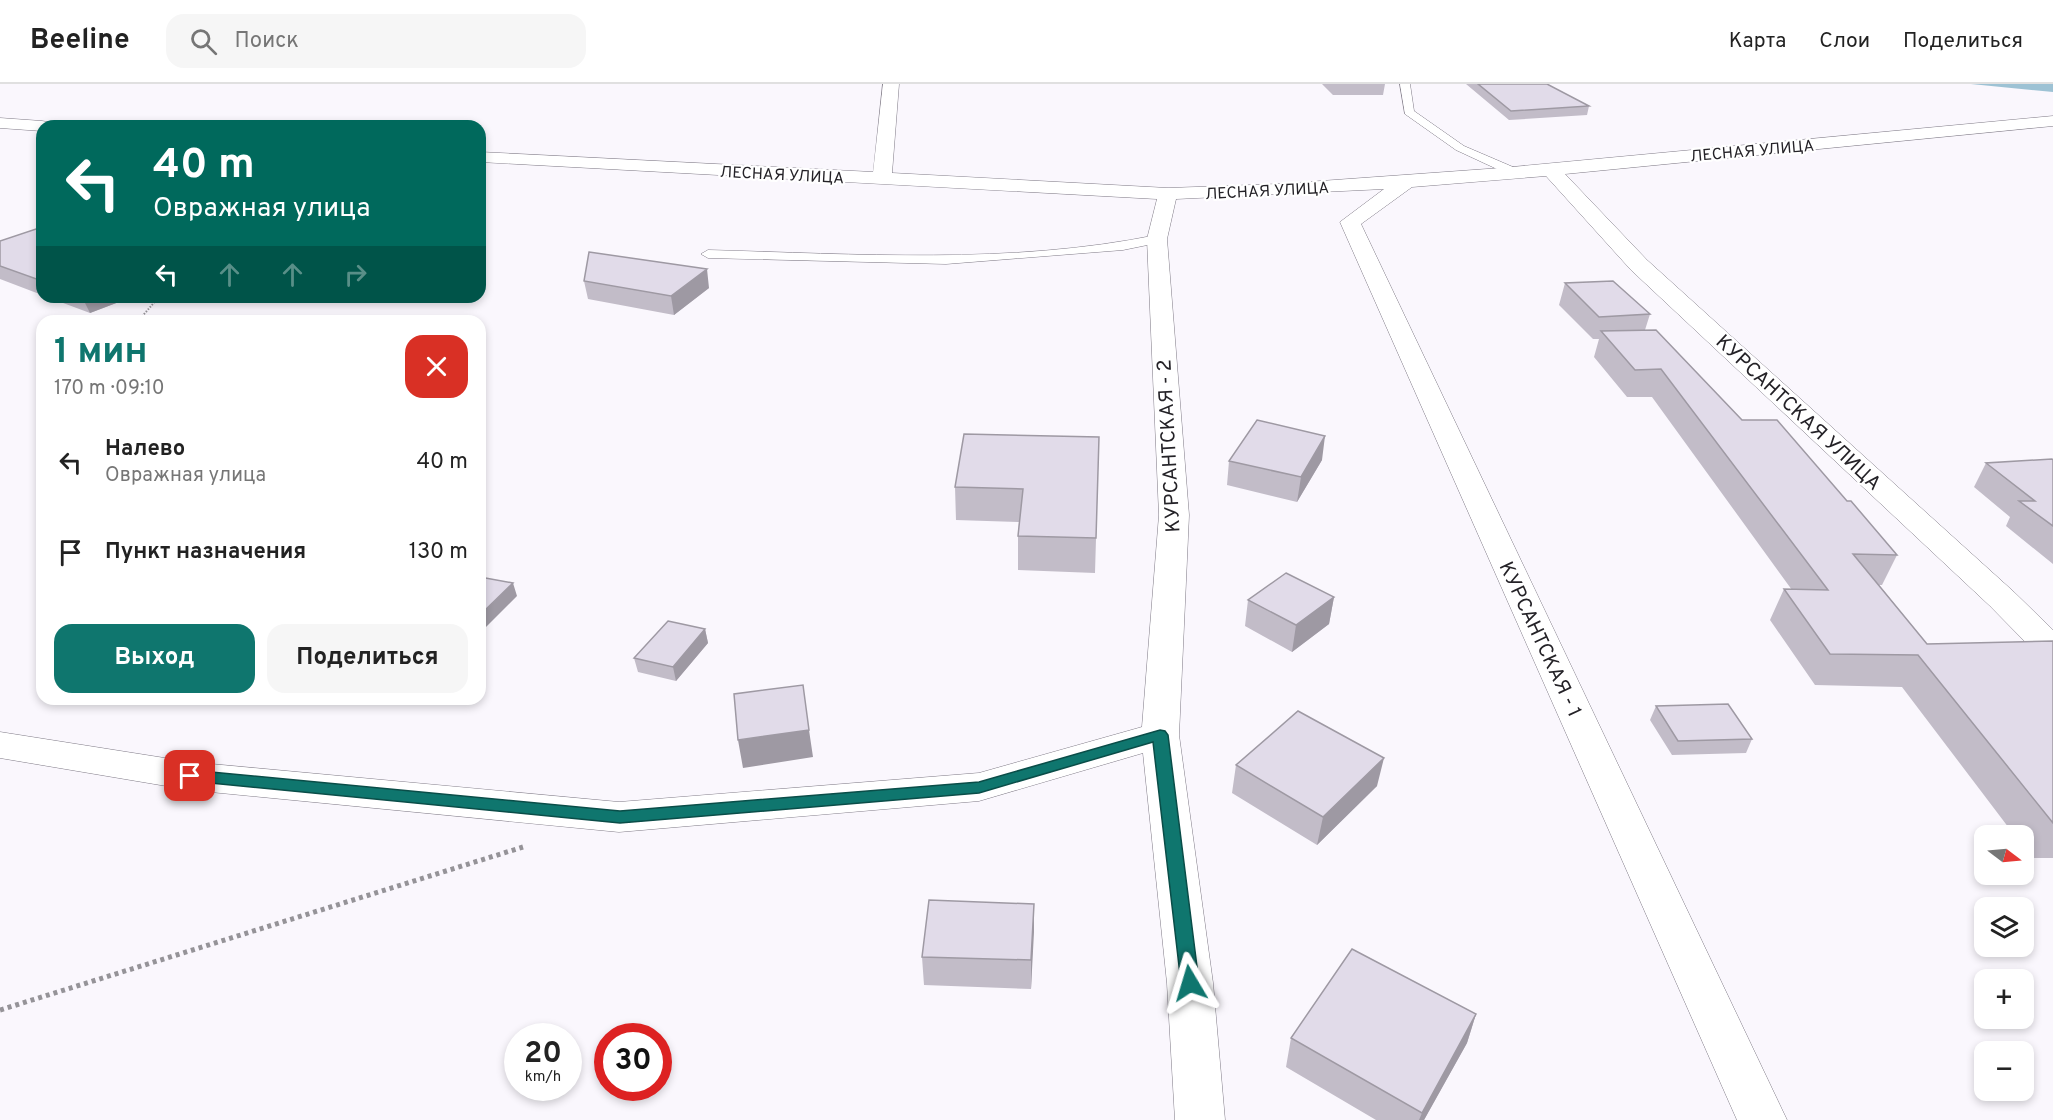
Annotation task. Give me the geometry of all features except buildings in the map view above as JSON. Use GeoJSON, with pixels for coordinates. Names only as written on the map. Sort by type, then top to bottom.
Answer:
{"type":"FeatureCollection","features":[{"type":"Feature","properties":{"kind":"street"},"geometry":{"type":"LineString","coordinates":[[882,179],[891,84]]}},
{"type":"Feature","properties":{"kind":"street","name":"ЛЕСНАЯ УЛИЦА"},"geometry":{"type":"LineString","coordinates":[[486,157],[1168,194],[1270,191],[1516,173],[2053,122]]}},
{"type":"Feature","properties":{"kind":"street"},"geometry":{"type":"LineString","coordinates":[[0,123],[36,126]]}},
{"type":"Feature","properties":{"kind":"street","name":"КУРСАНТСКАЯ УЛИЦА"},"geometry":{"type":"LineString","coordinates":[[1550,169],[1639,265],[2002,599],[2053,650]]}},
{"type":"Feature","properties":{"kind":"street","name":"КУРСАНТСКАЯ - 1"},"geometry":{"type":"LineString","coordinates":[[1407,181],[1340,218],[1762,1120]]}},
{"type":"Feature","properties":{"kind":"street"},"geometry":{"type":"LineString","coordinates":[[1270,191],[1310,206]]}},
{"type":"Feature","properties":{"kind":"street","name":"КУРСАНТСКАЯ - 2"},"geometry":{"type":"LineString","coordinates":[[1168,194],[1156,239],[1174,515],[1160,735],[1190,983],[1200,1120]]}},
{"type":"Feature","properties":{"kind":"street"},"geometry":{"type":"LineString","coordinates":[[0,745],[190,776],[620,817],[979,787],[1160,735]]}},
{"type":"Feature","properties":{"kind":"lane"},"geometry":{"type":"LineString","coordinates":[[1405,84],[1409,112],[1460,148],[1516,173]]}},
{"type":"Feature","properties":{"kind":"lane"},"geometry":{"type":"LineString","coordinates":[[708,254],[861,256],[946,260],[1123,246],[1156,239]]}},
{"type":"Feature","properties":{"kind":"path"},"geometry":{"type":"LineString","coordinates":[[143,315],[154,303]]}},
{"type":"Feature","properties":{"kind":"path"},"geometry":{"type":"LineString","coordinates":[[0,1010],[529,845]]}},
{"type":"Feature","properties":{"kind":"water"},"geometry":{"type":"Polygon","coordinates":[[[1971,84],[2053,84],[2053,92],[1971,84]]]}},
{"type":"Feature","properties":{"kind":"route"},"geometry":{"type":"LineString","coordinates":[[190,776],[620,817],[979,787],[1160,735],[1190,983]]}}]}
